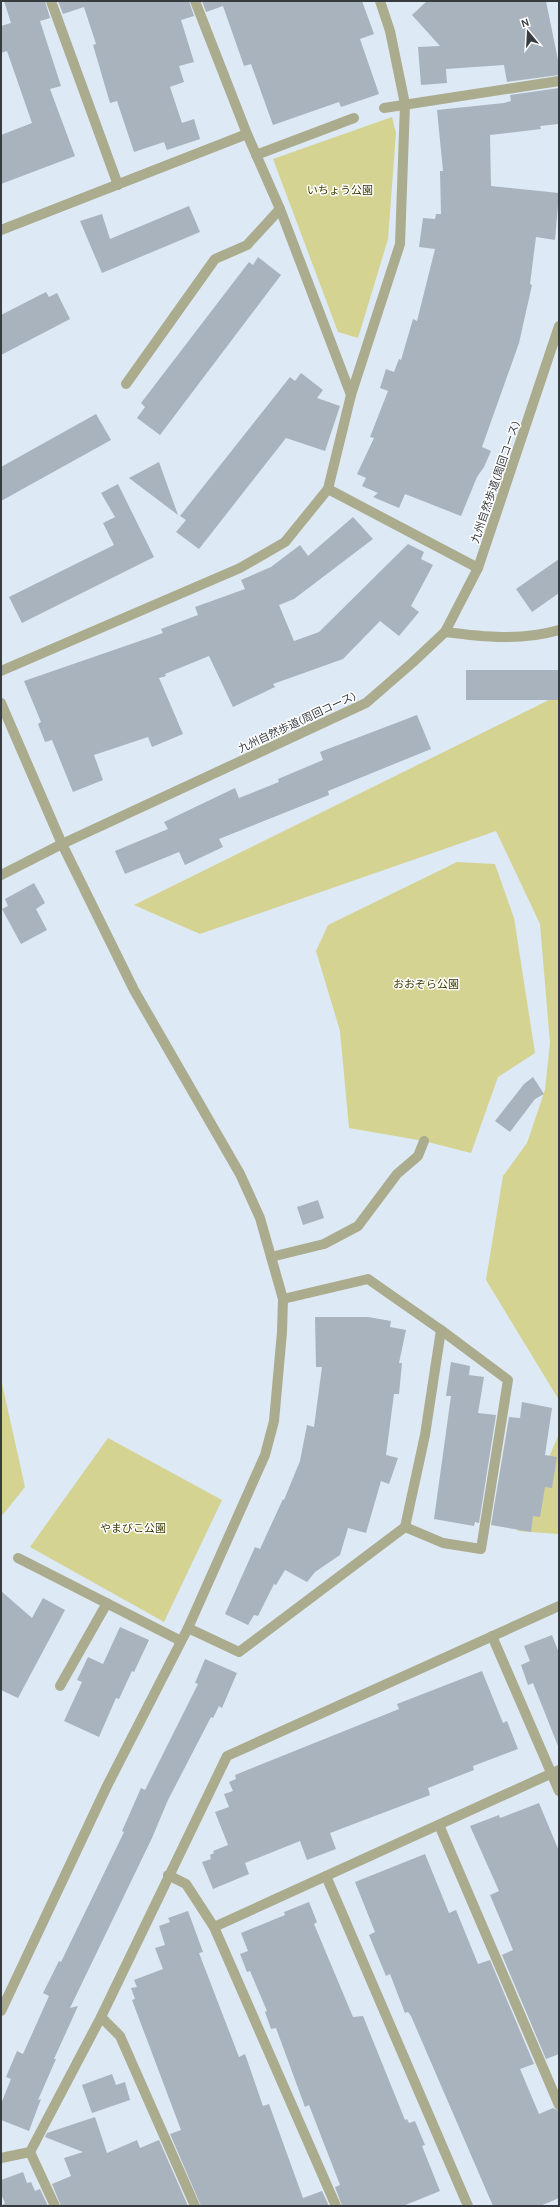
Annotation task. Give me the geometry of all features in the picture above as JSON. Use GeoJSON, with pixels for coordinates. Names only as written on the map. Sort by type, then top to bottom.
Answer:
{"type":"FeatureCollection","features":[{"type":"Feature","properties":{"kind":"street"},"geometry":{"type":"LineString","coordinates":[[51,1],[118,185]]}},
{"type":"Feature","properties":{"kind":"street"},"geometry":{"type":"LineString","coordinates":[[195,1],[247,134],[280,208],[351,395]]}},
{"type":"Feature","properties":{"kind":"street"},"geometry":{"type":"LineString","coordinates":[[1,670],[240,568],[285,542],[328,489],[351,395],[400,244],[405,104],[390,31],[380,1]]}},
{"type":"Feature","properties":{"kind":"street"},"geometry":{"type":"LineString","coordinates":[[384,108],[559,81]]}},
{"type":"Feature","properties":{"kind":"street"},"geometry":{"type":"LineString","coordinates":[[256,155],[354,118]]}},
{"type":"Feature","properties":{"kind":"street"},"geometry":{"type":"LineString","coordinates":[[1,230],[247,134]]}},
{"type":"Feature","properties":{"kind":"street"},"geometry":{"type":"LineString","coordinates":[[126,384],[215,260],[246,245],[280,208]]}},
{"type":"Feature","properties":{"kind":"street","name":"九州自然歩道(周回コース)"},"geometry":{"type":"LineString","coordinates":[[1,875],[62,844],[366,703],[445,632],[478,568],[559,326]]}},
{"type":"Feature","properties":{"kind":"street"},"geometry":{"type":"LineString","coordinates":[[328,489],[478,568]]}},
{"type":"Feature","properties":{"kind":"street"},"geometry":{"type":"LineString","coordinates":[[445,632],[496,638],[537,636],[559,630]]}},
{"type":"Feature","properties":{"kind":"street"},"geometry":{"type":"LineString","coordinates":[[1,703],[62,844],[134,990],[240,1174],[260,1218],[283,1299],[282,1332],[274,1421],[265,1455],[188,1628],[107,1786],[1,2011]]}},
{"type":"Feature","properties":{"kind":"street"},"geometry":{"type":"LineString","coordinates":[[271,1257],[324,1244],[358,1226],[397,1174],[418,1156],[424,1141]]}},
{"type":"Feature","properties":{"kind":"street"},"geometry":{"type":"LineString","coordinates":[[283,1299],[368,1279],[441,1330],[508,1380],[481,1549],[444,1542],[405,1527]]}},
{"type":"Feature","properties":{"kind":"street"},"geometry":{"type":"LineString","coordinates":[[188,1628],[239,1652],[405,1527],[425,1435],[441,1330]]}},
{"type":"Feature","properties":{"kind":"street"},"geometry":{"type":"LineString","coordinates":[[18,1558],[181,1642]]}},
{"type":"Feature","properties":{"kind":"street"},"geometry":{"type":"LineString","coordinates":[[60,1686],[107,1603]]}},
{"type":"Feature","properties":{"kind":"street"},"geometry":{"type":"LineString","coordinates":[[30,2152],[101,2017],[227,1756],[559,1606]]}},
{"type":"Feature","properties":{"kind":"street"},"geometry":{"type":"LineString","coordinates":[[492,1636],[555,1772],[559,1791]]}},
{"type":"Feature","properties":{"kind":"street"},"geometry":{"type":"LineString","coordinates":[[214,1927],[555,1772]]}},
{"type":"Feature","properties":{"kind":"street"},"geometry":{"type":"LineString","coordinates":[[439,1825],[559,2104]]}},
{"type":"Feature","properties":{"kind":"street"},"geometry":{"type":"LineString","coordinates":[[168,1876],[186,1884],[214,1927],[336,2206]]}},
{"type":"Feature","properties":{"kind":"street"},"geometry":{"type":"LineString","coordinates":[[326,1876],[468,2206]]}},
{"type":"Feature","properties":{"kind":"street"},"geometry":{"type":"LineString","coordinates":[[101,2017],[120,2036],[195,2206]]}},
{"type":"Feature","properties":{"kind":"street"},"geometry":{"type":"LineString","coordinates":[[1,2158],[30,2152]]}},
{"type":"Feature","properties":{"kind":"street"},"geometry":{"type":"LineString","coordinates":[[30,2152],[55,2206]]}},
{"type":"Feature","properties":{"kind":"green space","name":"いちょう公園"},"geometry":{"type":"Polygon","coordinates":[[[392,117],[396,133],[388,239],[358,338],[338,332],[273,159],[392,117]]]}},
{"type":"Feature","properties":{"kind":"green space"},"geometry":{"type":"Polygon","coordinates":[[[559,695],[559,1400],[486,1280],[503,1176],[527,1143],[545,1090],[550,1043],[540,924],[496,831],[200,934],[134,905],[559,695]]]}},
{"type":"Feature","properties":{"kind":"green space","name":"おおぞら公園"},"geometry":{"type":"Polygon","coordinates":[[[457,862],[495,864],[514,918],[535,1053],[498,1077],[471,1153],[424,1141],[349,1128],[340,1031],[316,951],[328,925],[457,862]]]}},
{"type":"Feature","properties":{"kind":"green space"},"geometry":{"type":"Polygon","coordinates":[[[1,1379],[25,1487],[1,1517],[1,1379]]]}},
{"type":"Feature","properties":{"kind":"green space"},"geometry":{"type":"Polygon","coordinates":[[[559,1434],[559,1534],[517,1531],[559,1434]]]}},
{"type":"Feature","properties":{"kind":"green space","name":"やまびこ公園"},"geometry":{"type":"Polygon","coordinates":[[[108,1438],[222,1500],[164,1622],[30,1547],[108,1438]]]}},
{"type":"Feature","properties":{"kind":"building"},"geometry":{"type":"Polygon","coordinates":[[[4,1],[45,1],[50,18],[40,21],[61,86],[50,89],[75,156],[1,184],[1,135],[32,123],[7,51],[1,53],[1,26],[11,23],[4,1]]]}},
{"type":"Feature","properties":{"kind":"building"},"geometry":{"type":"Polygon","coordinates":[[[58,1],[189,1],[194,16],[181,20],[194,62],[179,66],[184,82],[170,87],[182,123],[194,119],[200,139],[167,150],[164,142],[134,152],[117,101],[110,103],[93,45],[96,44],[84,7],[63,14],[58,1]]]}},
{"type":"Feature","properties":{"kind":"building"},"geometry":{"type":"Polygon","coordinates":[[[202,1],[362,1],[374,34],[360,39],[379,94],[341,107],[339,102],[273,125],[251,64],[244,66],[223,6],[206,12],[202,1]]]}},
{"type":"Feature","properties":{"kind":"building"},"geometry":{"type":"Polygon","coordinates":[[[427,1],[546,1],[559,65],[559,75],[507,82],[504,65],[446,69],[447,83],[421,85],[418,47],[440,46],[412,15],[427,1]]]}},
{"type":"Feature","properties":{"kind":"building"},"geometry":{"type":"Polygon","coordinates":[[[559,88],[559,124],[540,126],[541,129],[490,135],[491,186],[559,193],[555,240],[536,237],[530,284],[532,285],[519,343],[482,447],[491,451],[484,467],[477,477],[461,516],[405,494],[399,508],[373,497],[378,493],[362,486],[366,478],[357,474],[374,438],[370,437],[388,391],[380,388],[386,369],[394,372],[399,359],[401,360],[413,319],[417,321],[435,249],[419,247],[423,218],[435,219],[436,214],[441,214],[440,171],[443,171],[437,110],[504,103],[511,101],[510,95],[559,88]]]}},
{"type":"Feature","properties":{"kind":"building"},"geometry":{"type":"Polygon","coordinates":[[[189,206],[200,232],[102,273],[80,221],[102,214],[110,239],[189,206]]]}},
{"type":"Feature","properties":{"kind":"building"},"geometry":{"type":"Polygon","coordinates":[[[258,257],[281,275],[160,435],[137,418],[145,407],[141,403],[249,262],[253,265],[258,257]]]}},
{"type":"Feature","properties":{"kind":"building"},"geometry":{"type":"Polygon","coordinates":[[[46,292],[49,297],[57,293],[70,319],[1,355],[1,315],[46,292]]]}},
{"type":"Feature","properties":{"kind":"building"},"geometry":{"type":"Polygon","coordinates":[[[301,373],[323,390],[317,398],[340,406],[325,451],[286,438],[199,549],[176,532],[186,520],[180,516],[290,377],[295,381],[301,373]]]}},
{"type":"Feature","properties":{"kind":"building"},"geometry":{"type":"Polygon","coordinates":[[[96,414],[111,440],[1,501],[1,467],[96,414]]]}},
{"type":"Feature","properties":{"kind":"building"},"geometry":{"type":"Polygon","coordinates":[[[159,462],[178,515],[129,478],[159,462]]]}},
{"type":"Feature","properties":{"kind":"building"},"geometry":{"type":"Polygon","coordinates":[[[118,484],[154,557],[22,623],[9,597],[114,545],[103,523],[115,517],[101,493],[118,484]]]}},
{"type":"Feature","properties":{"kind":"building"},"geometry":{"type":"Polygon","coordinates":[[[353,517],[373,539],[294,599],[279,605],[294,641],[319,632],[408,544],[424,552],[421,559],[433,565],[411,606],[419,612],[399,636],[380,621],[343,659],[273,684],[275,687],[233,707],[209,656],[165,674],[166,676],[159,678],[183,734],[152,747],[148,737],[94,755],[103,780],[73,792],[52,740],[45,742],[38,724],[41,722],[24,681],[163,633],[161,629],[198,615],[195,607],[245,589],[241,580],[271,567],[300,545],[308,556],[353,517]]]}},
{"type":"Feature","properties":{"kind":"building"},"geometry":{"type":"Polygon","coordinates":[[[559,559],[559,593],[532,612],[516,589],[559,559]]]}},
{"type":"Feature","properties":{"kind":"building"},"geometry":{"type":"Polygon","coordinates":[[[466,670],[559,670],[559,700],[466,700],[466,670]]]}},
{"type":"Feature","properties":{"kind":"building"},"geometry":{"type":"Polygon","coordinates":[[[417,715],[431,749],[328,791],[329,795],[219,839],[223,847],[185,865],[179,852],[125,874],[115,851],[168,829],[164,822],[235,788],[239,798],[279,782],[278,779],[323,760],[320,752],[417,715]]]}},
{"type":"Feature","properties":{"kind":"building"},"geometry":{"type":"Polygon","coordinates":[[[34,883],[45,903],[36,909],[47,930],[21,944],[2,909],[8,906],[5,899],[34,883]]]}},
{"type":"Feature","properties":{"kind":"building"},"geometry":{"type":"Polygon","coordinates":[[[533,1077],[544,1094],[535,1099],[510,1132],[495,1121],[524,1084],[533,1077]]]}},
{"type":"Feature","properties":{"kind":"building"},"geometry":{"type":"Polygon","coordinates":[[[318,1200],[324,1218],[303,1225],[297,1207],[318,1200]]]}},
{"type":"Feature","properties":{"kind":"building"},"geometry":{"type":"Polygon","coordinates":[[[315,1317],[368,1317],[391,1321],[390,1327],[406,1330],[399,1363],[402,1363],[399,1394],[394,1394],[386,1455],[398,1458],[389,1484],[381,1481],[366,1533],[348,1528],[340,1555],[315,1572],[307,1582],[285,1570],[276,1585],[274,1584],[258,1616],[254,1615],[248,1625],[225,1614],[255,1547],[260,1549],[283,1499],[284,1500],[300,1461],[307,1425],[314,1427],[322,1367],[316,1367],[315,1317]]]}},
{"type":"Feature","properties":{"kind":"building"},"geometry":{"type":"Polygon","coordinates":[[[451,1362],[470,1366],[469,1375],[484,1377],[478,1413],[496,1415],[479,1523],[475,1522],[474,1526],[434,1519],[451,1396],[446,1396],[451,1362]]]}},
{"type":"Feature","properties":{"kind":"building"},"geometry":{"type":"Polygon","coordinates":[[[522,1402],[552,1408],[545,1455],[557,1457],[552,1488],[545,1487],[540,1517],[533,1516],[531,1532],[491,1525],[509,1417],[520,1418],[522,1402]]]}},
{"type":"Feature","properties":{"kind":"building"},"geometry":{"type":"Polygon","coordinates":[[[1,1591],[32,1618],[43,1598],[65,1610],[18,1698],[1,1690],[1,1591]]]}},
{"type":"Feature","properties":{"kind":"building"},"geometry":{"type":"Polygon","coordinates":[[[120,1627],[149,1640],[119,1699],[116,1698],[99,1737],[64,1721],[82,1682],[77,1680],[88,1657],[103,1664],[120,1627]]]}},
{"type":"Feature","properties":{"kind":"building"},"geometry":{"type":"Polygon","coordinates":[[[552,1635],[559,1653],[558,1746],[533,1683],[528,1685],[521,1665],[530,1661],[524,1646],[552,1635]]]}},
{"type":"Feature","properties":{"kind":"building"},"geometry":{"type":"Polygon","coordinates":[[[205,1659],[237,1673],[222,1708],[219,1706],[213,1718],[211,1717],[168,1800],[152,1838],[70,2008],[78,2006],[54,2059],[56,2059],[38,2100],[41,2099],[29,2131],[1,2120],[1,2104],[11,2079],[6,2077],[17,2051],[23,2054],[49,1996],[43,1993],[59,1961],[61,1962],[124,1832],[122,1831],[141,1788],[145,1790],[198,1684],[195,1683],[205,1659]]]}},
{"type":"Feature","properties":{"kind":"building"},"geometry":{"type":"Polygon","coordinates":[[[482,1671],[503,1723],[507,1721],[518,1749],[473,1766],[474,1770],[428,1788],[430,1795],[330,1833],[336,1849],[307,1860],[300,1841],[245,1863],[249,1874],[213,1889],[202,1862],[211,1859],[210,1855],[214,1853],[213,1851],[228,1845],[215,1812],[229,1807],[224,1794],[233,1791],[229,1782],[236,1779],[235,1775],[399,1709],[397,1704],[482,1671]]]}},
{"type":"Feature","properties":{"kind":"building"},"geometry":{"type":"Polygon","coordinates":[[[539,1803],[559,1851],[559,2054],[546,2059],[502,1955],[513,1950],[490,1895],[499,1891],[470,1826],[499,1815],[500,1818],[539,1803]]]}},
{"type":"Feature","properties":{"kind":"building"},"geometry":{"type":"Polygon","coordinates":[[[425,1854],[449,1913],[456,1910],[478,1964],[490,1960],[534,2064],[520,2069],[539,2114],[553,2108],[559,2111],[559,2198],[540,2206],[493,2206],[411,2016],[408,2012],[405,2013],[390,1974],[386,1976],[369,1935],[375,1932],[355,1882],[425,1854]]]}},
{"type":"Feature","properties":{"kind":"building"},"geometry":{"type":"Polygon","coordinates":[[[309,1902],[317,1922],[314,1924],[353,2017],[363,2016],[405,2120],[407,2119],[409,2123],[415,2121],[425,2145],[422,2146],[440,2191],[403,2206],[342,2206],[335,2187],[340,2185],[309,2105],[305,2107],[276,2028],[271,2029],[265,2012],[267,2011],[250,1971],[247,1972],[240,1954],[248,1951],[241,1933],[285,1915],[284,1912],[309,1902]]]}},
{"type":"Feature","properties":{"kind":"building"},"geometry":{"type":"Polygon","coordinates":[[[188,1911],[203,1952],[199,1953],[239,2057],[245,2054],[263,2106],[269,2104],[303,2198],[322,2191],[329,2206],[201,2206],[170,2134],[181,2130],[132,2000],[135,1999],[131,1988],[137,1987],[134,1980],[163,1969],[155,1948],[165,1945],[159,1926],[170,1922],[168,1918],[188,1911]]]}},
{"type":"Feature","properties":{"kind":"building"},"geometry":{"type":"Polygon","coordinates":[[[112,2074],[116,2085],[125,2082],[130,2100],[92,2113],[82,2085],[112,2074]]]}},
{"type":"Feature","properties":{"kind":"building"},"geometry":{"type":"Polygon","coordinates":[[[95,2117],[107,2153],[137,2140],[140,2148],[159,2140],[188,2206],[61,2206],[52,2184],[71,2176],[64,2158],[83,2152],[45,2137],[47,2133],[95,2117]]]}},
{"type":"Feature","properties":{"kind":"building"},"geometry":{"type":"Polygon","coordinates":[[[23,2172],[27,2183],[31,2182],[35,2191],[40,2189],[48,2206],[1,2206],[5,2203],[1,2194],[1,2180],[23,2172]]]}}]}
